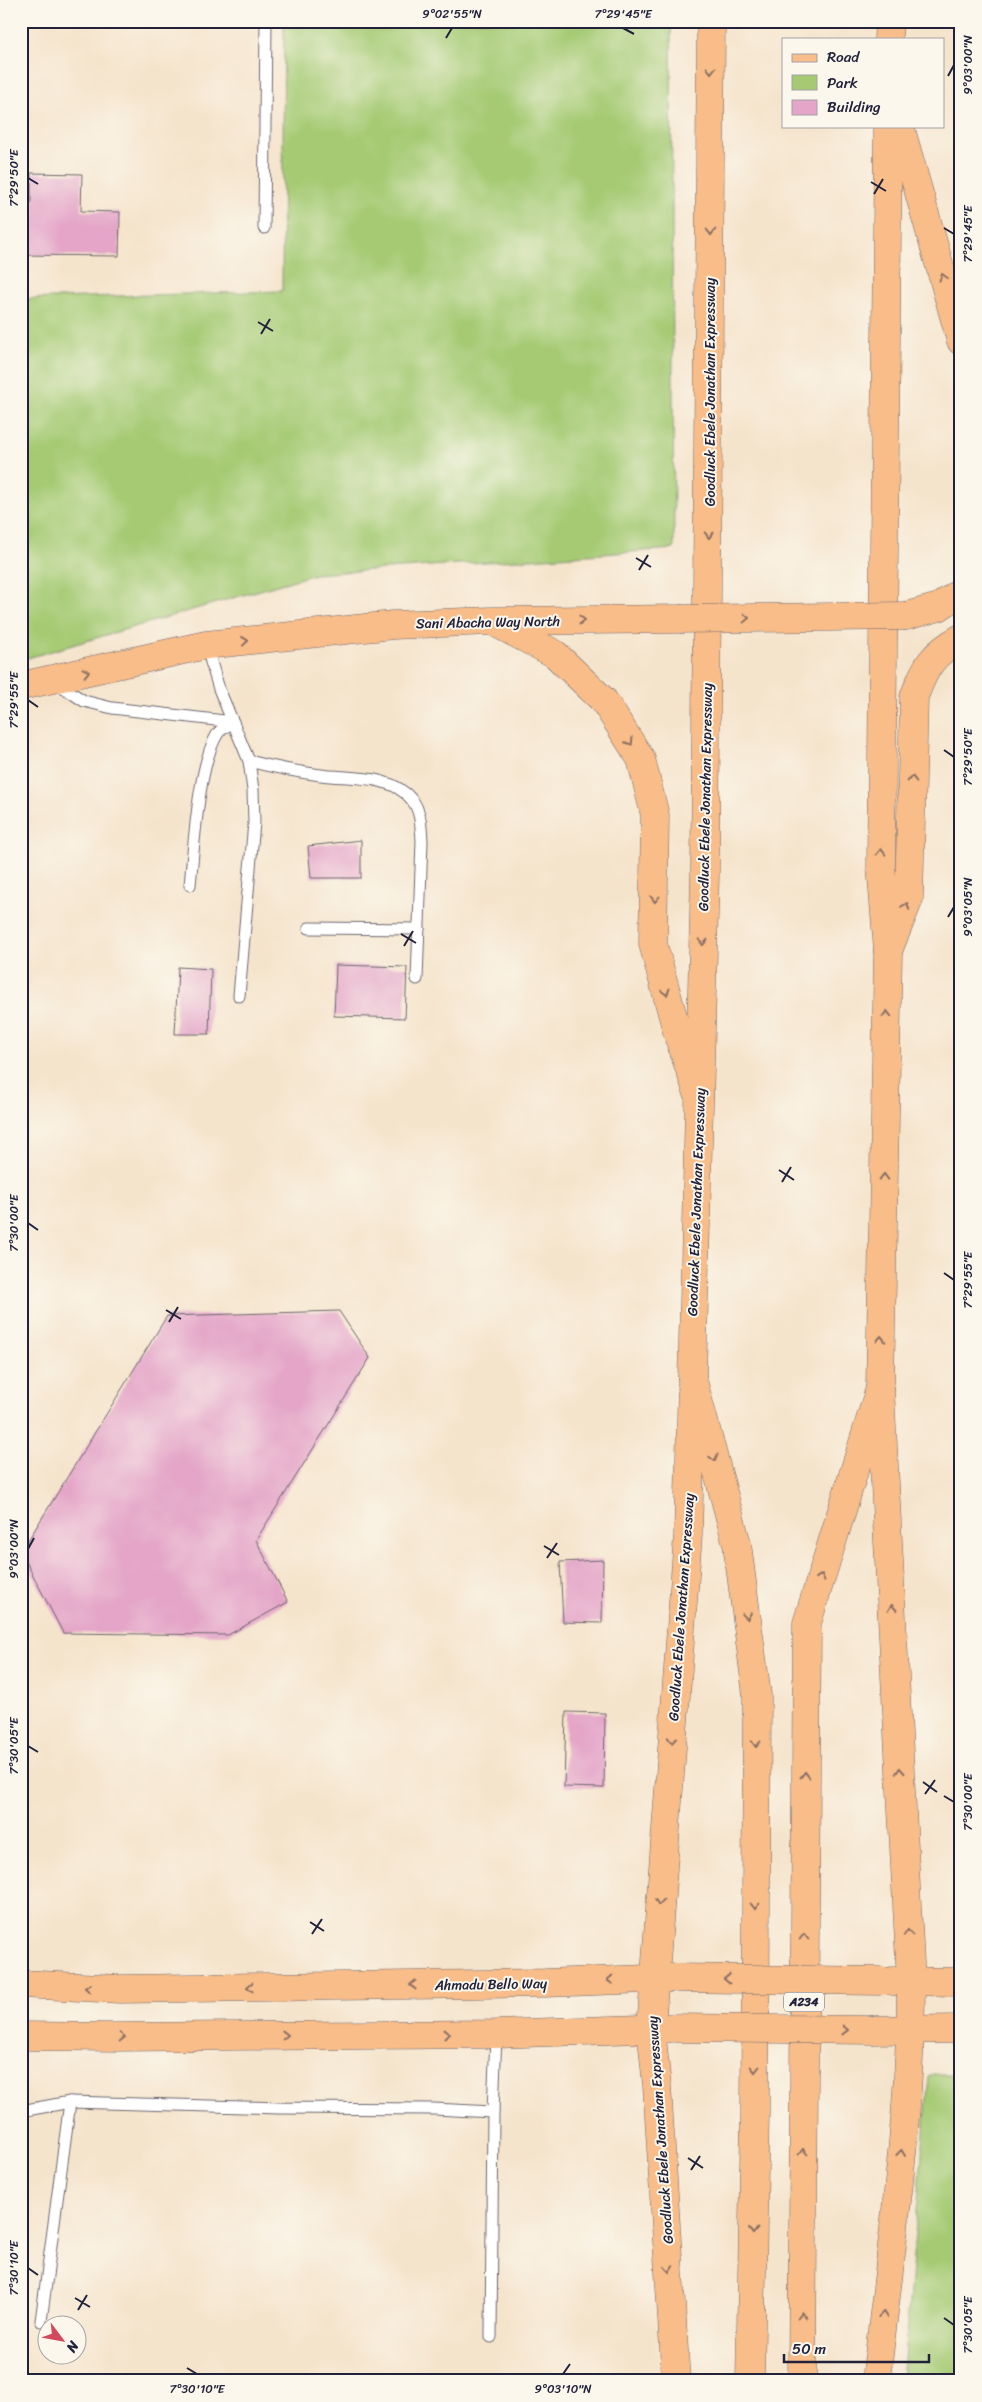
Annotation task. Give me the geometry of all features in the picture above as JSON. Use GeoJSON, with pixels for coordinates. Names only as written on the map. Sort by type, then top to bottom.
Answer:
{"type":"FeatureCollection","features":[{"type":"Feature","properties":{"kind":"main road","name":"Goodluck Ebele Jonathan Expressway"},"geometry":{"type":"LineString","coordinates":[[676,2381],[662,2028],[688,1535],[699,1096],[705,835],[711,21]]}},
{"type":"Feature","properties":{"kind":"main road"},"geometry":{"type":"LineString","coordinates":[[888,38],[889,21]]}},
{"type":"Feature","properties":{"kind":"main road"},"geometry":{"type":"LineString","coordinates":[[876,2381],[906,2114],[911,2029],[911,1982],[880,1388],[888,951],[881,866],[888,128]]}},
{"type":"Feature","properties":{"kind":"main road"},"geometry":{"type":"LineString","coordinates":[[901,128],[961,341]]}},
{"type":"Feature","properties":{"kind":"main road"},"geometry":{"type":"LineString","coordinates":[[906,616],[939,607],[961,592]]}},
{"type":"Feature","properties":{"kind":"main road","name":"Sani Abacha Way North"},"geometry":{"type":"LineString","coordinates":[[21,686],[206,646],[393,624],[491,621],[961,616]]}},
{"type":"Feature","properties":{"kind":"main road"},"geometry":{"type":"LineString","coordinates":[[491,621],[555,654],[604,700],[641,759],[655,815],[653,944],[678,1035],[699,1096]]}},
{"type":"Feature","properties":{"kind":"main road"},"geometry":{"type":"LineString","coordinates":[[888,951],[909,899],[914,697],[923,672],[933,657],[945,647],[961,638]]}},
{"type":"Feature","properties":{"kind":"main road"},"geometry":{"type":"LineString","coordinates":[[692,1377],[737,1544],[757,1695],[750,2381]]}},
{"type":"Feature","properties":{"kind":"main road","name":"A234"},"geometry":{"type":"LineString","coordinates":[[802,2381],[807,1624],[880,1388]]}},
{"type":"Feature","properties":{"kind":"main road","name":"Ahmadu Bello Way"},"geometry":{"type":"LineString","coordinates":[[21,1984],[120,1989],[545,1983],[665,1978],[961,1982]]}},
{"type":"Feature","properties":{"kind":"main road"},"geometry":{"type":"LineString","coordinates":[[21,2036],[496,2034],[662,2028],[961,2030]]}},
{"type":"Feature","properties":{"kind":"main road"},"geometry":{"type":"LineString","coordinates":[[736,2381],[751,2328]]}},
{"type":"Feature","properties":{"kind":"lane"},"geometry":{"type":"LineString","coordinates":[[264,228],[266,21]]}},
{"type":"Feature","properties":{"kind":"lane"},"geometry":{"type":"LineString","coordinates":[[206,646],[219,689],[249,762],[253,790],[254,822],[239,996]]}},
{"type":"Feature","properties":{"kind":"lane"},"geometry":{"type":"LineString","coordinates":[[51,680],[84,701],[112,708],[234,722]]}},
{"type":"Feature","properties":{"kind":"lane"},"geometry":{"type":"LineString","coordinates":[[190,885],[197,810],[211,748],[219,732],[234,722]]}},
{"type":"Feature","properties":{"kind":"lane"},"geometry":{"type":"LineString","coordinates":[[249,762],[322,775],[367,779],[390,784],[412,800],[421,821],[418,979]]}},
{"type":"Feature","properties":{"kind":"lane"},"geometry":{"type":"LineString","coordinates":[[310,928],[419,929]]}},
{"type":"Feature","properties":{"kind":"lane"},"geometry":{"type":"LineString","coordinates":[[491,2337],[493,2112],[496,2034]]}},
{"type":"Feature","properties":{"kind":"lane"},"geometry":{"type":"LineString","coordinates":[[21,2111],[70,2102],[279,2108],[434,2108],[493,2112]]}},
{"type":"Feature","properties":{"kind":"lane"},"geometry":{"type":"LineString","coordinates":[[42,2314],[70,2102]]}},
{"type":"Feature","properties":{"kind":"green space"},"geometry":{"type":"Polygon","coordinates":[[[284,21],[671,21],[674,549],[315,574],[21,660],[21,299],[282,291],[284,21]]]}},
{"type":"Feature","properties":{"kind":"green space"},"geometry":{"type":"Polygon","coordinates":[[[929,2075],[961,2075],[961,2381],[902,2381],[929,2075]]]}},
{"type":"Feature","properties":{"kind":"building"},"geometry":{"type":"Polygon","coordinates":[[[31,173],[82,174],[81,211],[120,212],[119,256],[21,255],[21,204],[31,204],[31,173]]]}},
{"type":"Feature","properties":{"kind":"building"},"geometry":{"type":"Polygon","coordinates":[[[361,840],[361,878],[311,878],[308,846],[361,840]]]}},
{"type":"Feature","properties":{"kind":"building"},"geometry":{"type":"Polygon","coordinates":[[[336,965],[407,967],[405,1018],[334,1016],[336,965]]]}},
{"type":"Feature","properties":{"kind":"building"},"geometry":{"type":"Polygon","coordinates":[[[178,967],[211,969],[209,1034],[175,1034],[178,967]]]}},
{"type":"Feature","properties":{"kind":"building"},"geometry":{"type":"Polygon","coordinates":[[[339,1311],[370,1358],[256,1540],[288,1602],[228,1635],[63,1633],[21,1552],[167,1316],[339,1311]]]}},
{"type":"Feature","properties":{"kind":"building"},"geometry":{"type":"Polygon","coordinates":[[[603,1560],[602,1623],[563,1622],[560,1562],[603,1560]]]}},
{"type":"Feature","properties":{"kind":"building"},"geometry":{"type":"Polygon","coordinates":[[[566,1712],[605,1713],[604,1788],[564,1787],[566,1712]]]}}]}
